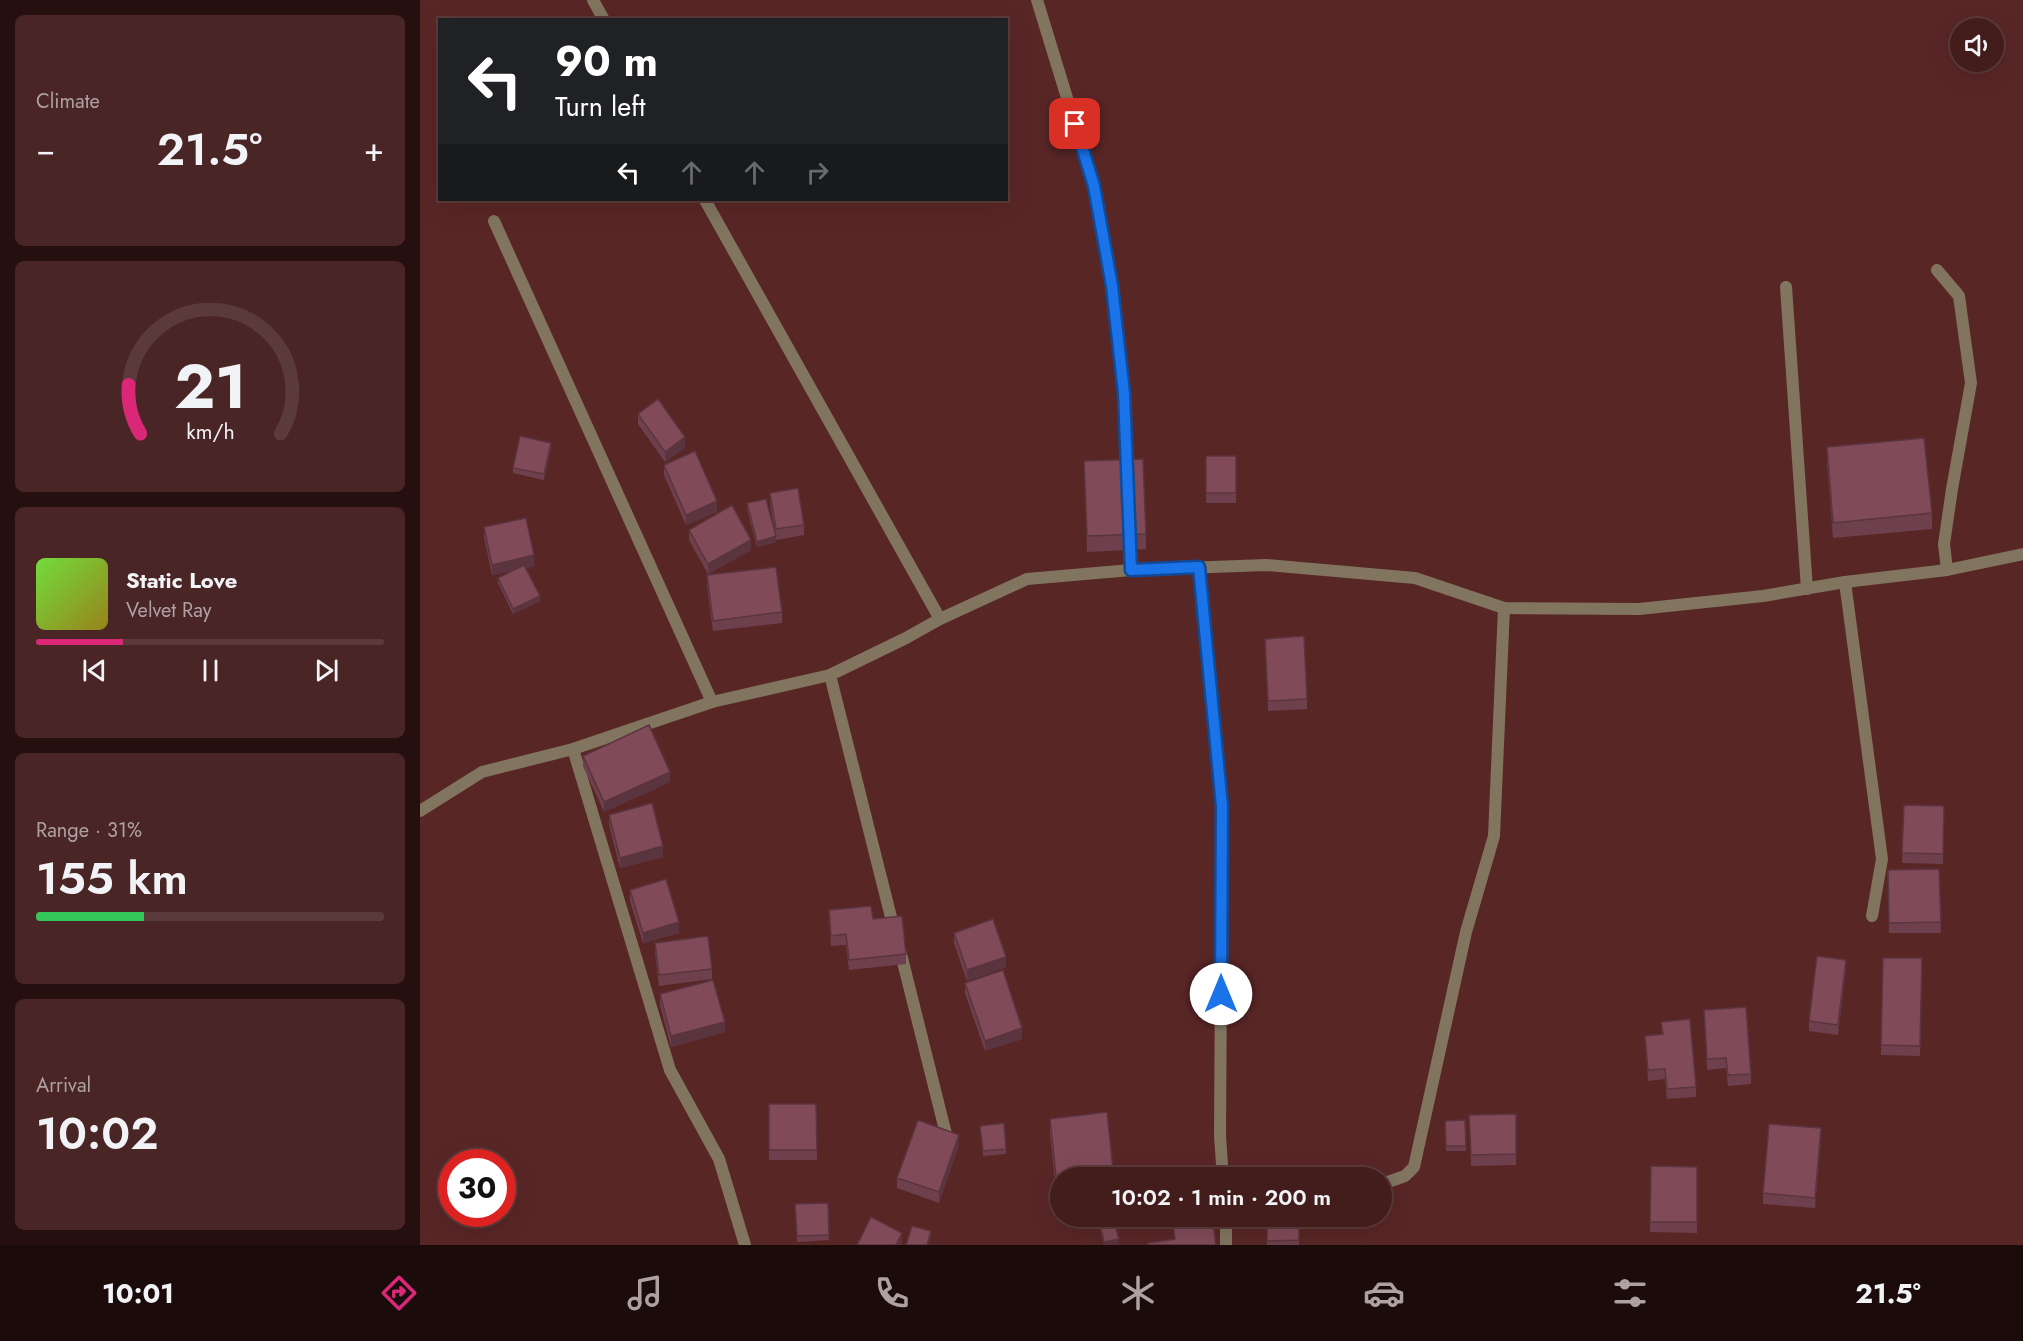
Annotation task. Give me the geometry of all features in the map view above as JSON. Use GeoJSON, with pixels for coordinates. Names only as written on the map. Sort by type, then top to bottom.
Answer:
{"type":"FeatureCollection","features":[{"type":"Feature","properties":{"kind":"street"},"geometry":{"type":"LineString","coordinates":[[593,0],[603,18]]}},
{"type":"Feature","properties":{"kind":"street"},"geometry":{"type":"LineString","coordinates":[[1037,0],[1094,186],[1112,286],[1122,372],[1128,488]]}},
{"type":"Feature","properties":{"kind":"street"},"geometry":{"type":"LineString","coordinates":[[706,201],[940,618]]}},
{"type":"Feature","properties":{"kind":"street"},"geometry":{"type":"LineString","coordinates":[[494,221],[712,702]]}},
{"type":"Feature","properties":{"kind":"street"},"geometry":{"type":"LineString","coordinates":[[1937,270],[1959,296],[1971,383],[1944,544],[1947,570]]}},
{"type":"Feature","properties":{"kind":"street"},"geometry":{"type":"LineString","coordinates":[[1786,287],[1807,589]]}},
{"type":"Feature","properties":{"kind":"street"},"geometry":{"type":"LineString","coordinates":[[1129,523],[1131,570]]}},
{"type":"Feature","properties":{"kind":"street"},"geometry":{"type":"LineString","coordinates":[[420,811],[482,772],[573,750],[712,702],[830,675],[906,638],[940,618],[1027,579],[1131,570],[1266,565],[1415,578],[1504,608],[1639,609],[1947,570],[2023,554]]}},
{"type":"Feature","properties":{"kind":"street"},"geometry":{"type":"LineString","coordinates":[[1199,567],[1222,806],[1220,1136],[1222,1167]]}},
{"type":"Feature","properties":{"kind":"street"},"geometry":{"type":"LineString","coordinates":[[1845,582],[1882,859],[1872,916]]}},
{"type":"Feature","properties":{"kind":"street"},"geometry":{"type":"LineString","coordinates":[[1392,1181],[1405,1176],[1414,1167],[1466,932],[1494,836],[1504,608]]}},
{"type":"Feature","properties":{"kind":"street"},"geometry":{"type":"LineString","coordinates":[[830,675],[951,1155]]}},
{"type":"Feature","properties":{"kind":"street"},"geometry":{"type":"LineString","coordinates":[[573,750],[670,1070],[719,1159],[745,1245]]}},
{"type":"Feature","properties":{"kind":"street"},"geometry":{"type":"LineString","coordinates":[[1226,1227],[1226,1245]]}},
{"type":"Feature","properties":{"kind":"building"},"geometry":{"type":"Polygon","coordinates":[[[658,399],[685,437],[665,452],[638,414],[658,399]]]}},
{"type":"Feature","properties":{"kind":"building"},"geometry":{"type":"Polygon","coordinates":[[[520,436],[551,443],[544,474],[513,468],[520,436]]]}},
{"type":"Feature","properties":{"kind":"building"},"geometry":{"type":"Polygon","coordinates":[[[1924,438],[1932,513],[1833,523],[1827,447],[1924,438]]]}},
{"type":"Feature","properties":{"kind":"building"},"geometry":{"type":"Polygon","coordinates":[[[695,451],[717,501],[686,515],[664,465],[695,451]]]}},
{"type":"Feature","properties":{"kind":"building"},"geometry":{"type":"Polygon","coordinates":[[[1206,456],[1236,456],[1236,493],[1206,493],[1206,456]]]}},
{"type":"Feature","properties":{"kind":"building"},"geometry":{"type":"Polygon","coordinates":[[[1143,459],[1146,534],[1087,536],[1084,461],[1143,459]]]}},
{"type":"Feature","properties":{"kind":"building"},"geometry":{"type":"Polygon","coordinates":[[[798,488],[804,525],[776,529],[770,493],[798,488]]]}},
{"type":"Feature","properties":{"kind":"building"},"geometry":{"type":"Polygon","coordinates":[[[766,499],[776,536],[757,542],[747,503],[766,499]]]}},
{"type":"Feature","properties":{"kind":"building"},"geometry":{"type":"Polygon","coordinates":[[[732,505],[751,540],[708,564],[689,530],[732,505]]]}},
{"type":"Feature","properties":{"kind":"building"},"geometry":{"type":"Polygon","coordinates":[[[526,518],[534,555],[492,565],[484,527],[526,518]]]}},
{"type":"Feature","properties":{"kind":"building"},"geometry":{"type":"Polygon","coordinates":[[[524,565],[540,596],[513,609],[498,578],[524,565]]]}},
{"type":"Feature","properties":{"kind":"building"},"geometry":{"type":"Polygon","coordinates":[[[776,567],[782,612],[713,621],[707,575],[776,567]]]}},
{"type":"Feature","properties":{"kind":"building"},"geometry":{"type":"Polygon","coordinates":[[[1304,636],[1307,699],[1268,701],[1265,639],[1304,636]]]}},
{"type":"Feature","properties":{"kind":"building"},"geometry":{"type":"Polygon","coordinates":[[[649,725],[670,772],[604,802],[583,756],[649,725]]]}},
{"type":"Feature","properties":{"kind":"building"},"geometry":{"type":"Polygon","coordinates":[[[652,803],[663,846],[620,858],[609,815],[652,803]]]}},
{"type":"Feature","properties":{"kind":"building"},"geometry":{"type":"Polygon","coordinates":[[[1904,805],[1944,806],[1943,854],[1902,853],[1904,805]]]}},
{"type":"Feature","properties":{"kind":"building"},"geometry":{"type":"Polygon","coordinates":[[[1939,869],[1941,922],[1889,923],[1888,870],[1939,869]]]}},
{"type":"Feature","properties":{"kind":"building"},"geometry":{"type":"Polygon","coordinates":[[[666,879],[679,922],[643,933],[630,890],[666,879]]]}},
{"type":"Feature","properties":{"kind":"building"},"geometry":{"type":"Polygon","coordinates":[[[871,906],[873,919],[902,916],[906,954],[849,960],[846,934],[831,936],[829,910],[871,906]]]}},
{"type":"Feature","properties":{"kind":"building"},"geometry":{"type":"Polygon","coordinates":[[[993,919],[1006,957],[967,970],[954,933],[993,919]]]}},
{"type":"Feature","properties":{"kind":"building"},"geometry":{"type":"Polygon","coordinates":[[[708,936],[712,969],[659,975],[655,943],[708,936]]]}},
{"type":"Feature","properties":{"kind":"building"},"geometry":{"type":"Polygon","coordinates":[[[1817,956],[1846,960],[1838,1025],[1809,1021],[1817,956]]]}},
{"type":"Feature","properties":{"kind":"building"},"geometry":{"type":"Polygon","coordinates":[[[1883,958],[1922,958],[1920,1046],[1881,1045],[1883,958]]]}},
{"type":"Feature","properties":{"kind":"building"},"geometry":{"type":"Polygon","coordinates":[[[1003,970],[1022,1028],[985,1041],[965,983],[1003,970]]]}},
{"type":"Feature","properties":{"kind":"building"},"geometry":{"type":"Polygon","coordinates":[[[713,980],[725,1022],[671,1036],[660,994],[713,980]]]}},
{"type":"Feature","properties":{"kind":"building"},"geometry":{"type":"Polygon","coordinates":[[[1746,1007],[1751,1074],[1728,1075],[1726,1058],[1707,1059],[1704,1010],[1746,1007]]]}},
{"type":"Feature","properties":{"kind":"building"},"geometry":{"type":"Polygon","coordinates":[[[1690,1019],[1696,1087],[1667,1089],[1665,1069],[1648,1070],[1645,1036],[1663,1034],[1661,1022],[1690,1019]]]}},
{"type":"Feature","properties":{"kind":"building"},"geometry":{"type":"Polygon","coordinates":[[[769,1104],[816,1104],[817,1150],[769,1150],[769,1104]]]}},
{"type":"Feature","properties":{"kind":"building"},"geometry":{"type":"Polygon","coordinates":[[[1107,1112],[1113,1167],[1055,1167],[1050,1119],[1107,1112]]]}},
{"type":"Feature","properties":{"kind":"building"},"geometry":{"type":"Polygon","coordinates":[[[1516,1114],[1516,1154],[1471,1155],[1469,1115],[1516,1114]]]}},
{"type":"Feature","properties":{"kind":"building"},"geometry":{"type":"Polygon","coordinates":[[[918,1120],[959,1135],[939,1192],[897,1178],[918,1120]]]}},
{"type":"Feature","properties":{"kind":"building"},"geometry":{"type":"Polygon","coordinates":[[[1465,1120],[1466,1146],[1446,1146],[1445,1121],[1465,1120]]]}},
{"type":"Feature","properties":{"kind":"building"},"geometry":{"type":"Polygon","coordinates":[[[1004,1123],[1006,1149],[983,1151],[980,1126],[1004,1123]]]}},
{"type":"Feature","properties":{"kind":"building"},"geometry":{"type":"Polygon","coordinates":[[[1769,1124],[1821,1128],[1815,1198],[1763,1193],[1769,1124]]]}},
{"type":"Feature","properties":{"kind":"building"},"geometry":{"type":"Polygon","coordinates":[[[1651,1166],[1697,1167],[1697,1222],[1650,1222],[1651,1166]]]}},
{"type":"Feature","properties":{"kind":"building"},"geometry":{"type":"Polygon","coordinates":[[[828,1203],[829,1235],[797,1236],[795,1204],[828,1203]]]}},
{"type":"Feature","properties":{"kind":"building"},"geometry":{"type":"Polygon","coordinates":[[[871,1217],[902,1233],[896,1245],[857,1245],[871,1217]]]}},
{"type":"Feature","properties":{"kind":"building"},"geometry":{"type":"Polygon","coordinates":[[[912,1226],[931,1231],[927,1245],[906,1245],[912,1226]]]}},
{"type":"Feature","properties":{"kind":"building"},"geometry":{"type":"Polygon","coordinates":[[[1100,1227],[1116,1227],[1119,1239],[1104,1242],[1100,1227]]]}},
{"type":"Feature","properties":{"kind":"building"},"geometry":{"type":"Polygon","coordinates":[[[1173,1227],[1214,1227],[1216,1245],[1148,1245],[1148,1243],[1175,1239],[1173,1227]]]}},
{"type":"Feature","properties":{"kind":"building"},"geometry":{"type":"Polygon","coordinates":[[[1267,1227],[1299,1227],[1299,1240],[1267,1241],[1267,1227]]]}},
{"type":"Feature","properties":{"kind":"route"},"geometry":{"type":"LineString","coordinates":[[1075,124],[1094,186],[1112,286],[1124,393],[1131,570],[1199,567],[1222,806],[1221,994]]}}]}
